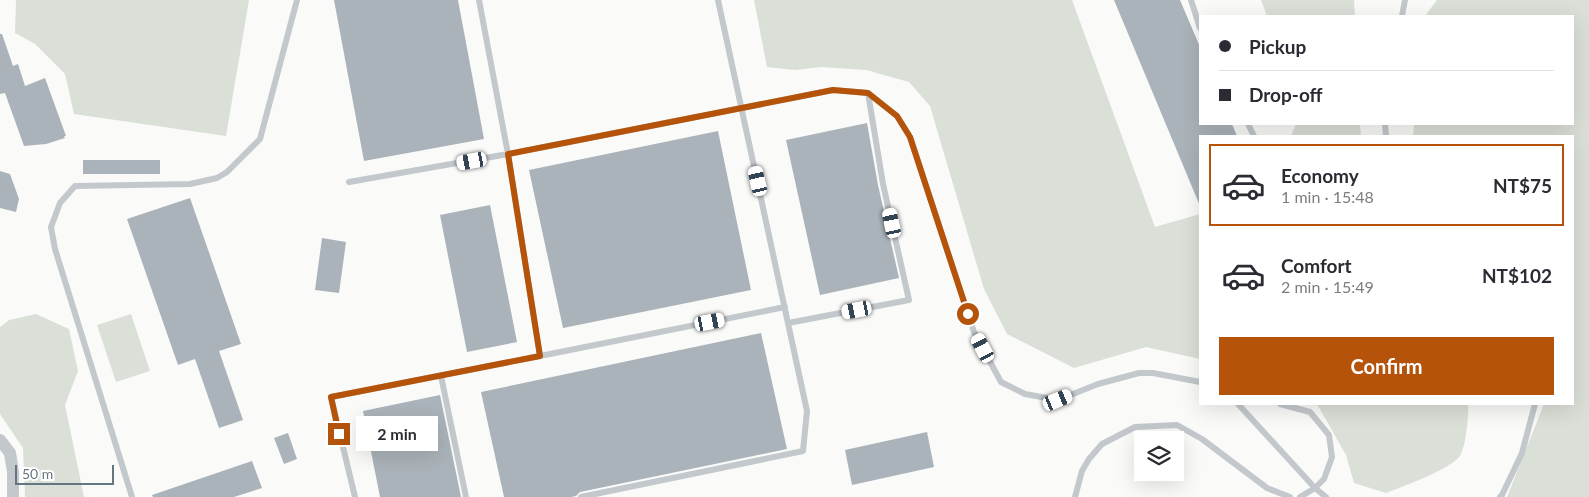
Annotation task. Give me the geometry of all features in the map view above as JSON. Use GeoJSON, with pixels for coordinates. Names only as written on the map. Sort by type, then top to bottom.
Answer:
{"type":"FeatureCollection","features":[{"type":"Feature","properties":{"kind":"street"},"geometry":{"type":"LineString","coordinates":[[0,440],[10,453],[13,472],[13,497]]}},
{"type":"Feature","properties":{"kind":"lane"},"geometry":{"type":"LineString","coordinates":[[132,497],[55,250],[51,227],[60,203],[75,186],[190,184],[217,178],[227,172],[260,139],[297,0]]}},
{"type":"Feature","properties":{"kind":"lane"},"geometry":{"type":"LineString","coordinates":[[479,0],[508,154],[540,356]]}},
{"type":"Feature","properties":{"kind":"lane"},"geometry":{"type":"LineString","coordinates":[[582,497],[803,451],[807,411],[718,0]]}},
{"type":"Feature","properties":{"kind":"lane"},"geometry":{"type":"LineString","coordinates":[[1191,0],[1199,25]]}},
{"type":"Feature","properties":{"kind":"lane"},"geometry":{"type":"LineString","coordinates":[[1402,15],[1405,0]]}},
{"type":"Feature","properties":{"kind":"lane"},"geometry":{"type":"LineString","coordinates":[[349,182],[508,154],[833,90],[868,93],[897,116],[910,137],[974,332],[1001,382],[1025,394],[1058,400],[1098,384],[1139,374],[1153,373],[1199,382]]}},
{"type":"Feature","properties":{"kind":"lane"},"geometry":{"type":"LineString","coordinates":[[788,323],[909,300],[883,184],[868,93]]}},
{"type":"Feature","properties":{"kind":"lane"},"geometry":{"type":"LineString","coordinates":[[355,497],[331,397],[785,307]]}},
{"type":"Feature","properties":{"kind":"lane"},"geometry":{"type":"LineString","coordinates":[[441,376],[466,497]]}},
{"type":"Feature","properties":{"kind":"lane"},"geometry":{"type":"LineString","coordinates":[[1239,405],[1315,488],[1326,497]]}},
{"type":"Feature","properties":{"kind":"lane"},"geometry":{"type":"LineString","coordinates":[[1284,405],[1310,412],[1329,435],[1332,457],[1324,479],[1315,488],[1300,497]]}},
{"type":"Feature","properties":{"kind":"lane"},"geometry":{"type":"LineString","coordinates":[[1500,497],[1522,453],[1535,405]]}},
{"type":"Feature","properties":{"kind":"lane"},"geometry":{"type":"LineString","coordinates":[[1075,497],[1082,471],[1089,459],[1102,444],[1135,427],[1177,425],[1202,439],[1268,488],[1290,497]]}},
{"type":"Feature","properties":{"kind":"shaded area"},"geometry":{"type":"Polygon","coordinates":[[[16,0],[249,0],[226,136],[74,114],[65,74],[35,44],[15,33],[16,0]]]}},
{"type":"Feature","properties":{"kind":"shaded area"},"geometry":{"type":"Polygon","coordinates":[[[754,0],[1072,0],[1155,227],[1199,214],[1199,359],[1146,347],[1074,368],[1007,334],[984,289],[930,106],[909,82],[866,70],[821,67],[795,70],[767,67],[754,0]]]}},
{"type":"Feature","properties":{"kind":"shaded area"},"geometry":{"type":"Polygon","coordinates":[[[1261,0],[1354,0],[1355,15],[1267,15],[1261,0]]]}},
{"type":"Feature","properties":{"kind":"shaded area"},"geometry":{"type":"Polygon","coordinates":[[[1437,0],[1589,0],[1589,497],[1507,497],[1544,405],[1574,405],[1574,135],[1413,135],[1414,125],[1574,125],[1574,15],[1426,15],[1437,0]]]}},
{"type":"Feature","properties":{"kind":"shaded area"},"geometry":{"type":"Polygon","coordinates":[[[1296,125],[1360,125],[1361,135],[1291,135],[1296,125]]]}},
{"type":"Feature","properties":{"kind":"shaded area"},"geometry":{"type":"Polygon","coordinates":[[[36,314],[69,329],[78,371],[65,405],[84,497],[25,497],[23,448],[0,414],[0,327],[9,320],[36,314]]]}},
{"type":"Feature","properties":{"kind":"shaded area"},"geometry":{"type":"Polygon","coordinates":[[[131,314],[150,371],[116,382],[97,325],[131,314]]]}},
{"type":"Feature","properties":{"kind":"shaded area"},"geometry":{"type":"Polygon","coordinates":[[[1318,405],[1468,405],[1464,447],[1459,457],[1445,467],[1425,477],[1386,493],[1354,483],[1346,455],[1318,405]]]}},
{"type":"Feature","properties":{"kind":"building"},"geometry":{"type":"Polygon","coordinates":[[[334,0],[458,0],[484,139],[364,161],[334,0]]]}},
{"type":"Feature","properties":{"kind":"building"},"geometry":{"type":"Polygon","coordinates":[[[1114,0],[1180,0],[1199,45],[1199,125],[1232,125],[1237,135],[1199,135],[1199,204],[1114,0]]]}},
{"type":"Feature","properties":{"kind":"building"},"geometry":{"type":"Polygon","coordinates":[[[0,34],[2,34],[13,66],[18,64],[25,86],[45,78],[66,136],[64,136],[65,138],[46,144],[24,146],[5,93],[0,94],[0,34]]]}},
{"type":"Feature","properties":{"kind":"building"},"geometry":{"type":"Polygon","coordinates":[[[867,123],[878,185],[899,278],[820,295],[786,140],[867,123]]]}},
{"type":"Feature","properties":{"kind":"building"},"geometry":{"type":"Polygon","coordinates":[[[718,131],[751,290],[563,328],[529,170],[718,131]]]}},
{"type":"Feature","properties":{"kind":"building"},"geometry":{"type":"Polygon","coordinates":[[[83,160],[160,160],[160,174],[83,174],[83,160]]]}},
{"type":"Feature","properties":{"kind":"building"},"geometry":{"type":"Polygon","coordinates":[[[0,171],[10,174],[19,199],[16,212],[0,208],[0,171]]]}},
{"type":"Feature","properties":{"kind":"building"},"geometry":{"type":"Polygon","coordinates":[[[190,198],[241,344],[219,351],[243,420],[219,428],[195,359],[178,365],[127,219],[190,198]]]}},
{"type":"Feature","properties":{"kind":"building"},"geometry":{"type":"Polygon","coordinates":[[[490,205],[517,342],[467,352],[440,215],[490,205]]]}},
{"type":"Feature","properties":{"kind":"building"},"geometry":{"type":"Polygon","coordinates":[[[322,238],[346,242],[339,293],[315,290],[322,238]]]}},
{"type":"Feature","properties":{"kind":"building"},"geometry":{"type":"Polygon","coordinates":[[[761,333],[787,449],[580,492],[576,496],[571,497],[504,497],[481,392],[761,333]]]}},
{"type":"Feature","properties":{"kind":"building"},"geometry":{"type":"Polygon","coordinates":[[[440,395],[461,497],[380,497],[363,411],[440,395]]]}},
{"type":"Feature","properties":{"kind":"building"},"geometry":{"type":"Polygon","coordinates":[[[927,432],[934,467],[852,485],[845,450],[927,432]]]}},
{"type":"Feature","properties":{"kind":"building"},"geometry":{"type":"Polygon","coordinates":[[[288,433],[297,459],[284,464],[274,438],[288,433]]]}},
{"type":"Feature","properties":{"kind":"building"},"geometry":{"type":"Polygon","coordinates":[[[252,461],[262,488],[234,497],[153,497],[152,495],[252,461]]]}},
{"type":"Feature","properties":{"kind":"route"},"geometry":{"type":"LineString","coordinates":[[339,434],[331,397],[540,356],[508,154],[833,90],[868,93],[897,116],[910,137],[968,314]]}}]}
